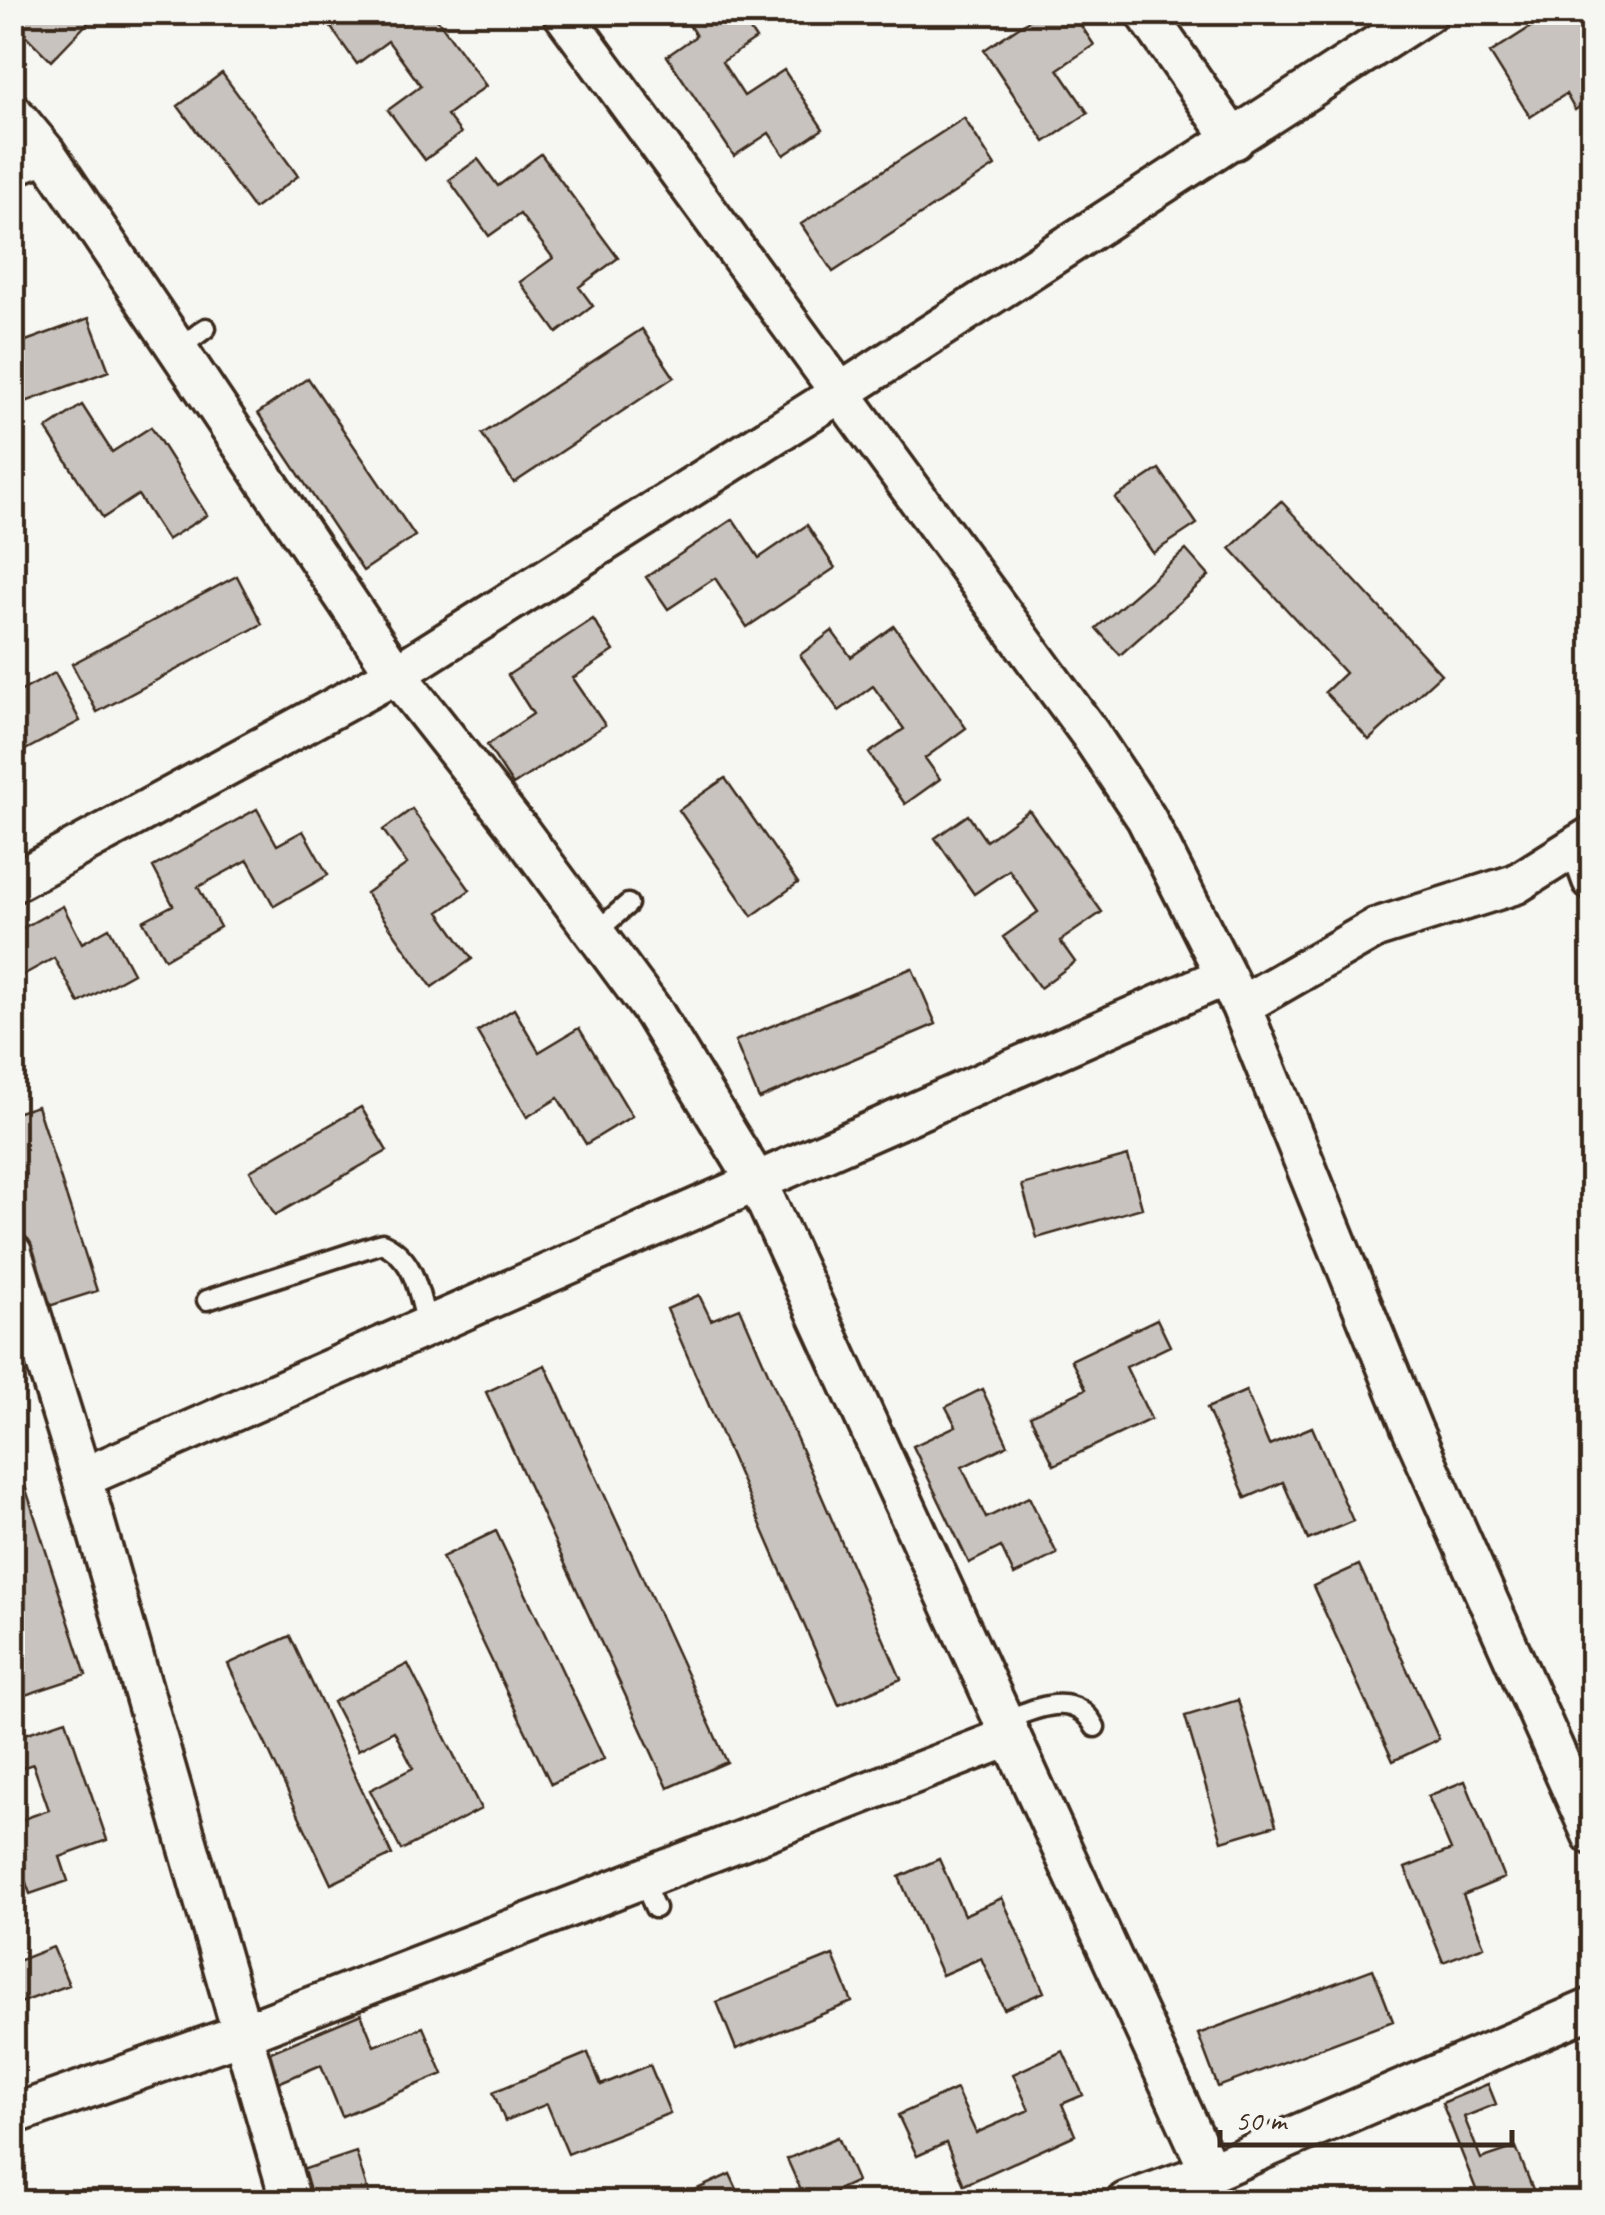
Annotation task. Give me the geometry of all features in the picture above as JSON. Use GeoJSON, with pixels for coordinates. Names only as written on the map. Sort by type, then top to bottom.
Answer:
{"type":"FeatureCollection","features":[{"type":"Feature","properties":{"kind":"street"},"geometry":{"type":"LineString","coordinates":[[562,12],[1090,734],[1146,818],[1233,991],[1412,1428],[1592,1835]]}},
{"type":"Feature","properties":{"kind":"street"},"geometry":{"type":"LineString","coordinates":[[1145,12],[1234,140]]}},
{"type":"Feature","properties":{"kind":"street"},"geometry":{"type":"LineString","coordinates":[[12,883],[396,674],[840,394],[1428,12]]}},
{"type":"Feature","properties":{"kind":"street"},"geometry":{"type":"LineString","coordinates":[[12,112],[29,160],[192,339],[396,674],[522,834],[654,1013],[758,1184],[1210,2172]]}},
{"type":"Feature","properties":{"kind":"street"},"geometry":{"type":"LineString","coordinates":[[82,1478],[758,1184],[1233,991],[1376,928],[1516,884],[1586,840],[1592,880]]}},
{"type":"Feature","properties":{"kind":"street"},"geometry":{"type":"LineString","coordinates":[[12,1253],[82,1478],[291,2202]]}},
{"type":"Feature","properties":{"kind":"street"},"geometry":{"type":"LineString","coordinates":[[12,2115],[648,1894],[1005,1729]]}},
{"type":"Feature","properties":{"kind":"street"},"geometry":{"type":"LineString","coordinates":[[1126,2202],[1210,2172],[1592,2008]]}},
{"type":"Feature","properties":{"kind":"lane"},"geometry":{"type":"LineString","coordinates":[[595,933],[628,904]]}},
{"type":"Feature","properties":{"kind":"lane"},"geometry":{"type":"LineString","coordinates":[[206,1300],[382,1243],[398,1250],[410,1266],[428,1328]]}},
{"type":"Feature","properties":{"kind":"lane"},"geometry":{"type":"LineString","coordinates":[[1005,1729],[1043,1706],[1063,1703],[1078,1708],[1095,1727]]}},
{"type":"Feature","properties":{"kind":"building"},"geometry":{"type":"Polygon","coordinates":[[[23,12],[98,12],[51,61],[13,23],[23,12]]]}},
{"type":"Feature","properties":{"kind":"building"},"geometry":{"type":"Polygon","coordinates":[[[320,12],[432,12],[486,86],[447,115],[461,133],[425,160],[388,110],[421,86],[388,41],[357,64],[320,12]]]}},
{"type":"Feature","properties":{"kind":"building"},"geometry":{"type":"Polygon","coordinates":[[[681,12],[738,12],[756,39],[722,62],[744,96],[784,70],[823,129],[784,155],[769,133],[734,156],[667,56],[696,36],[681,12]]]}},
{"type":"Feature","properties":{"kind":"building"},"geometry":{"type":"Polygon","coordinates":[[[1028,12],[1072,12],[1094,45],[1058,69],[1088,113],[1045,142],[984,50],[1032,18],[1028,12]]]}},
{"type":"Feature","properties":{"kind":"building"},"geometry":{"type":"Polygon","coordinates":[[[1554,12],[1592,12],[1592,99],[1575,110],[1566,94],[1530,117],[1490,53],[1554,12]]]}},
{"type":"Feature","properties":{"kind":"building"},"geometry":{"type":"Polygon","coordinates":[[[222,73],[298,176],[254,209],[178,106],[222,73]]]}},
{"type":"Feature","properties":{"kind":"building"},"geometry":{"type":"Polygon","coordinates":[[[964,118],[995,166],[833,272],[801,224],[964,118]]]}},
{"type":"Feature","properties":{"kind":"building"},"geometry":{"type":"Polygon","coordinates":[[[541,154],[618,258],[579,287],[593,306],[557,333],[520,282],[553,258],[520,214],[489,236],[449,180],[478,159],[498,186],[541,154]]]}},
{"type":"Feature","properties":{"kind":"building"},"geometry":{"type":"Polygon","coordinates":[[[89,318],[109,371],[12,407],[12,346],[89,318]]]}},
{"type":"Feature","properties":{"kind":"building"},"geometry":{"type":"Polygon","coordinates":[[[642,329],[674,377],[514,483],[482,434],[642,329]]]}},
{"type":"Feature","properties":{"kind":"building"},"geometry":{"type":"Polygon","coordinates":[[[308,378],[415,536],[363,571],[258,413],[308,378]]]}},
{"type":"Feature","properties":{"kind":"building"},"geometry":{"type":"Polygon","coordinates":[[[82,405],[112,452],[151,427],[207,515],[167,540],[138,495],[103,518],[46,429],[82,405]]]}},
{"type":"Feature","properties":{"kind":"building"},"geometry":{"type":"Polygon","coordinates":[[[1159,469],[1197,524],[1153,553],[1115,498],[1159,469]]]}},
{"type":"Feature","properties":{"kind":"building"},"geometry":{"type":"Polygon","coordinates":[[[1281,501],[1441,674],[1369,740],[1325,692],[1345,673],[1230,548],[1281,501]]]}},
{"type":"Feature","properties":{"kind":"building"},"geometry":{"type":"Polygon","coordinates":[[[733,519],[759,558],[807,525],[835,568],[747,627],[715,578],[668,609],[646,577],[733,519]]]}},
{"type":"Feature","properties":{"kind":"building"},"geometry":{"type":"Polygon","coordinates":[[[1186,550],[1209,576],[1120,655],[1096,628],[1186,550]]]}},
{"type":"Feature","properties":{"kind":"building"},"geometry":{"type":"Polygon","coordinates":[[[237,576],[262,624],[97,712],[72,664],[237,576]]]}},
{"type":"Feature","properties":{"kind":"building"},"geometry":{"type":"Polygon","coordinates":[[[593,619],[614,651],[573,678],[605,725],[513,785],[487,745],[533,714],[508,675],[593,619]]]}},
{"type":"Feature","properties":{"kind":"building"},"geometry":{"type":"Polygon","coordinates":[[[894,626],[966,728],[925,758],[940,779],[905,804],[869,753],[904,729],[873,686],[839,711],[800,655],[832,631],[851,657],[894,626]]]}},
{"type":"Feature","properties":{"kind":"building"},"geometry":{"type":"Polygon","coordinates":[[[55,673],[80,721],[12,757],[12,696],[55,673]]]}},
{"type":"Feature","properties":{"kind":"building"},"geometry":{"type":"Polygon","coordinates":[[[725,778],[798,883],[752,916],[679,810],[725,778]]]}},
{"type":"Feature","properties":{"kind":"building"},"geometry":{"type":"Polygon","coordinates":[[[257,809],[277,845],[303,831],[328,875],[274,906],[248,860],[198,887],[220,927],[165,959],[143,921],[173,905],[153,867],[257,809]]]}},
{"type":"Feature","properties":{"kind":"building"},"geometry":{"type":"Polygon","coordinates":[[[412,809],[470,890],[439,912],[472,959],[432,987],[366,893],[407,864],[383,830],[412,809]]]}},
{"type":"Feature","properties":{"kind":"building"},"geometry":{"type":"Polygon","coordinates":[[[1029,810],[1102,912],[1060,941],[1075,962],[1040,988],[1003,937],[1038,912],[1009,870],[974,894],[935,838],[968,815],[986,841],[1029,810]]]}},
{"type":"Feature","properties":{"kind":"building"},"geometry":{"type":"Polygon","coordinates":[[[63,906],[82,943],[109,928],[133,973],[79,1003],[54,958],[12,981],[12,934],[63,906]]]}},
{"type":"Feature","properties":{"kind":"building"},"geometry":{"type":"Polygon","coordinates":[[[912,968],[936,1024],[759,1099],[735,1041],[912,968]]]}},
{"type":"Feature","properties":{"kind":"building"},"geometry":{"type":"Polygon","coordinates":[[[12,1001],[26,1025],[12,1032],[12,1001]]]}},
{"type":"Feature","properties":{"kind":"building"},"geometry":{"type":"Polygon","coordinates":[[[514,1009],[539,1052],[579,1028],[632,1116],[586,1144],[558,1098],[527,1117],[477,1032],[514,1009]]]}},
{"type":"Feature","properties":{"kind":"building"},"geometry":{"type":"Polygon","coordinates":[[[37,1106],[97,1291],[46,1307],[12,1205],[12,1114],[37,1106]]]}},
{"type":"Feature","properties":{"kind":"building"},"geometry":{"type":"Polygon","coordinates":[[[361,1107],[387,1151],[275,1215],[250,1171],[361,1107]]]}},
{"type":"Feature","properties":{"kind":"building"},"geometry":{"type":"Polygon","coordinates":[[[1128,1156],[1142,1208],[1037,1238],[1022,1185],[1128,1156]]]}},
{"type":"Feature","properties":{"kind":"building"},"geometry":{"type":"Polygon","coordinates":[[[699,1295],[711,1320],[740,1308],[901,1679],[839,1705],[667,1309],[699,1295]]]}},
{"type":"Feature","properties":{"kind":"building"},"geometry":{"type":"Polygon","coordinates":[[[1157,1319],[1170,1346],[1126,1367],[1151,1419],[1054,1465],[1030,1416],[1086,1389],[1071,1360],[1157,1319]]]}},
{"type":"Feature","properties":{"kind":"building"},"geometry":{"type":"Polygon","coordinates":[[[545,1365],[727,1762],[668,1788],[486,1392],[545,1365]]]}},
{"type":"Feature","properties":{"kind":"building"},"geometry":{"type":"Polygon","coordinates":[[[982,1389],[1008,1445],[962,1467],[986,1518],[1029,1497],[1057,1554],[1014,1575],[1001,1547],[969,1563],[913,1446],[956,1426],[946,1407],[982,1389]]]}},
{"type":"Feature","properties":{"kind":"building"},"geometry":{"type":"Polygon","coordinates":[[[1246,1391],[1269,1445],[1312,1427],[1353,1521],[1308,1540],[1283,1482],[1246,1498],[1207,1408],[1246,1391]]]}},
{"type":"Feature","properties":{"kind":"building"},"geometry":{"type":"Polygon","coordinates":[[[12,1446],[86,1675],[13,1699],[12,1696],[12,1446]]]}},
{"type":"Feature","properties":{"kind":"building"},"geometry":{"type":"Polygon","coordinates":[[[496,1531],[604,1759],[551,1784],[442,1557],[496,1531]]]}},
{"type":"Feature","properties":{"kind":"building"},"geometry":{"type":"Polygon","coordinates":[[[1359,1565],[1439,1739],[1393,1761],[1313,1586],[1359,1565]]]}},
{"type":"Feature","properties":{"kind":"building"},"geometry":{"type":"Polygon","coordinates":[[[290,1636],[392,1855],[331,1884],[228,1664],[290,1636]]]}},
{"type":"Feature","properties":{"kind":"building"},"geometry":{"type":"Polygon","coordinates":[[[408,1664],[481,1809],[401,1850],[370,1790],[413,1768],[394,1731],[358,1750],[333,1702],[408,1664]]]}},
{"type":"Feature","properties":{"kind":"building"},"geometry":{"type":"Polygon","coordinates":[[[1238,1700],[1276,1825],[1222,1841],[1185,1716],[1238,1700]]]}},
{"type":"Feature","properties":{"kind":"building"},"geometry":{"type":"Polygon","coordinates":[[[15,1707],[25,1734],[66,1720],[107,1840],[60,1857],[68,1881],[30,1894],[12,1843],[12,1823],[49,1810],[33,1764],[12,1771],[15,1707]]]}},
{"type":"Feature","properties":{"kind":"building"},"geometry":{"type":"Polygon","coordinates":[[[1465,1781],[1504,1878],[1463,1895],[1484,1946],[1443,1962],[1405,1868],[1451,1850],[1428,1796],[1465,1781]]]}},
{"type":"Feature","properties":{"kind":"building"},"geometry":{"type":"Polygon","coordinates":[[[939,1859],[964,1915],[1002,1898],[1044,1992],[1004,2009],[981,1958],[942,1975],[899,1877],[939,1859]]]}},
{"type":"Feature","properties":{"kind":"building"},"geometry":{"type":"Polygon","coordinates":[[[53,1947],[69,1985],[12,2006],[12,1963],[53,1947]]]}},
{"type":"Feature","properties":{"kind":"building"},"geometry":{"type":"Polygon","coordinates":[[[833,1955],[852,2002],[736,2049],[717,2002],[833,1955]]]}},
{"type":"Feature","properties":{"kind":"building"},"geometry":{"type":"Polygon","coordinates":[[[1373,1969],[1393,2021],[1218,2087],[1198,2034],[1373,1969]]]}},
{"type":"Feature","properties":{"kind":"building"},"geometry":{"type":"Polygon","coordinates":[[[361,2014],[374,2046],[423,2027],[443,2074],[342,2116],[321,2065],[278,2083],[266,2054],[361,2014]]]}},
{"type":"Feature","properties":{"kind":"building"},"geometry":{"type":"Polygon","coordinates":[[[1063,2051],[1083,2095],[1062,2104],[1075,2135],[964,2185],[946,2143],[917,2156],[898,2115],[956,2089],[976,2133],[1029,2110],[1013,2074],[1063,2051]]]}},
{"type":"Feature","properties":{"kind":"building"},"geometry":{"type":"Polygon","coordinates":[[[588,2053],[601,2085],[650,2065],[670,2113],[568,2154],[547,2104],[505,2121],[493,2092],[588,2053]]]}},
{"type":"Feature","properties":{"kind":"building"},"geometry":{"type":"Polygon","coordinates":[[[1488,2084],[1496,2104],[1464,2117],[1481,2159],[1516,2147],[1538,2202],[1481,2202],[1442,2103],[1488,2084]]]}},
{"type":"Feature","properties":{"kind":"building"},"geometry":{"type":"Polygon","coordinates":[[[838,2137],[857,2181],[835,2191],[841,2202],[786,2202],[803,2195],[787,2159],[838,2137]]]}},
{"type":"Feature","properties":{"kind":"building"},"geometry":{"type":"Polygon","coordinates":[[[356,2152],[371,2202],[312,2202],[302,2170],[356,2152]]]}},
{"type":"Feature","properties":{"kind":"building"},"geometry":{"type":"Polygon","coordinates":[[[730,2174],[743,2202],[673,2200],[730,2174]]]}}]}
